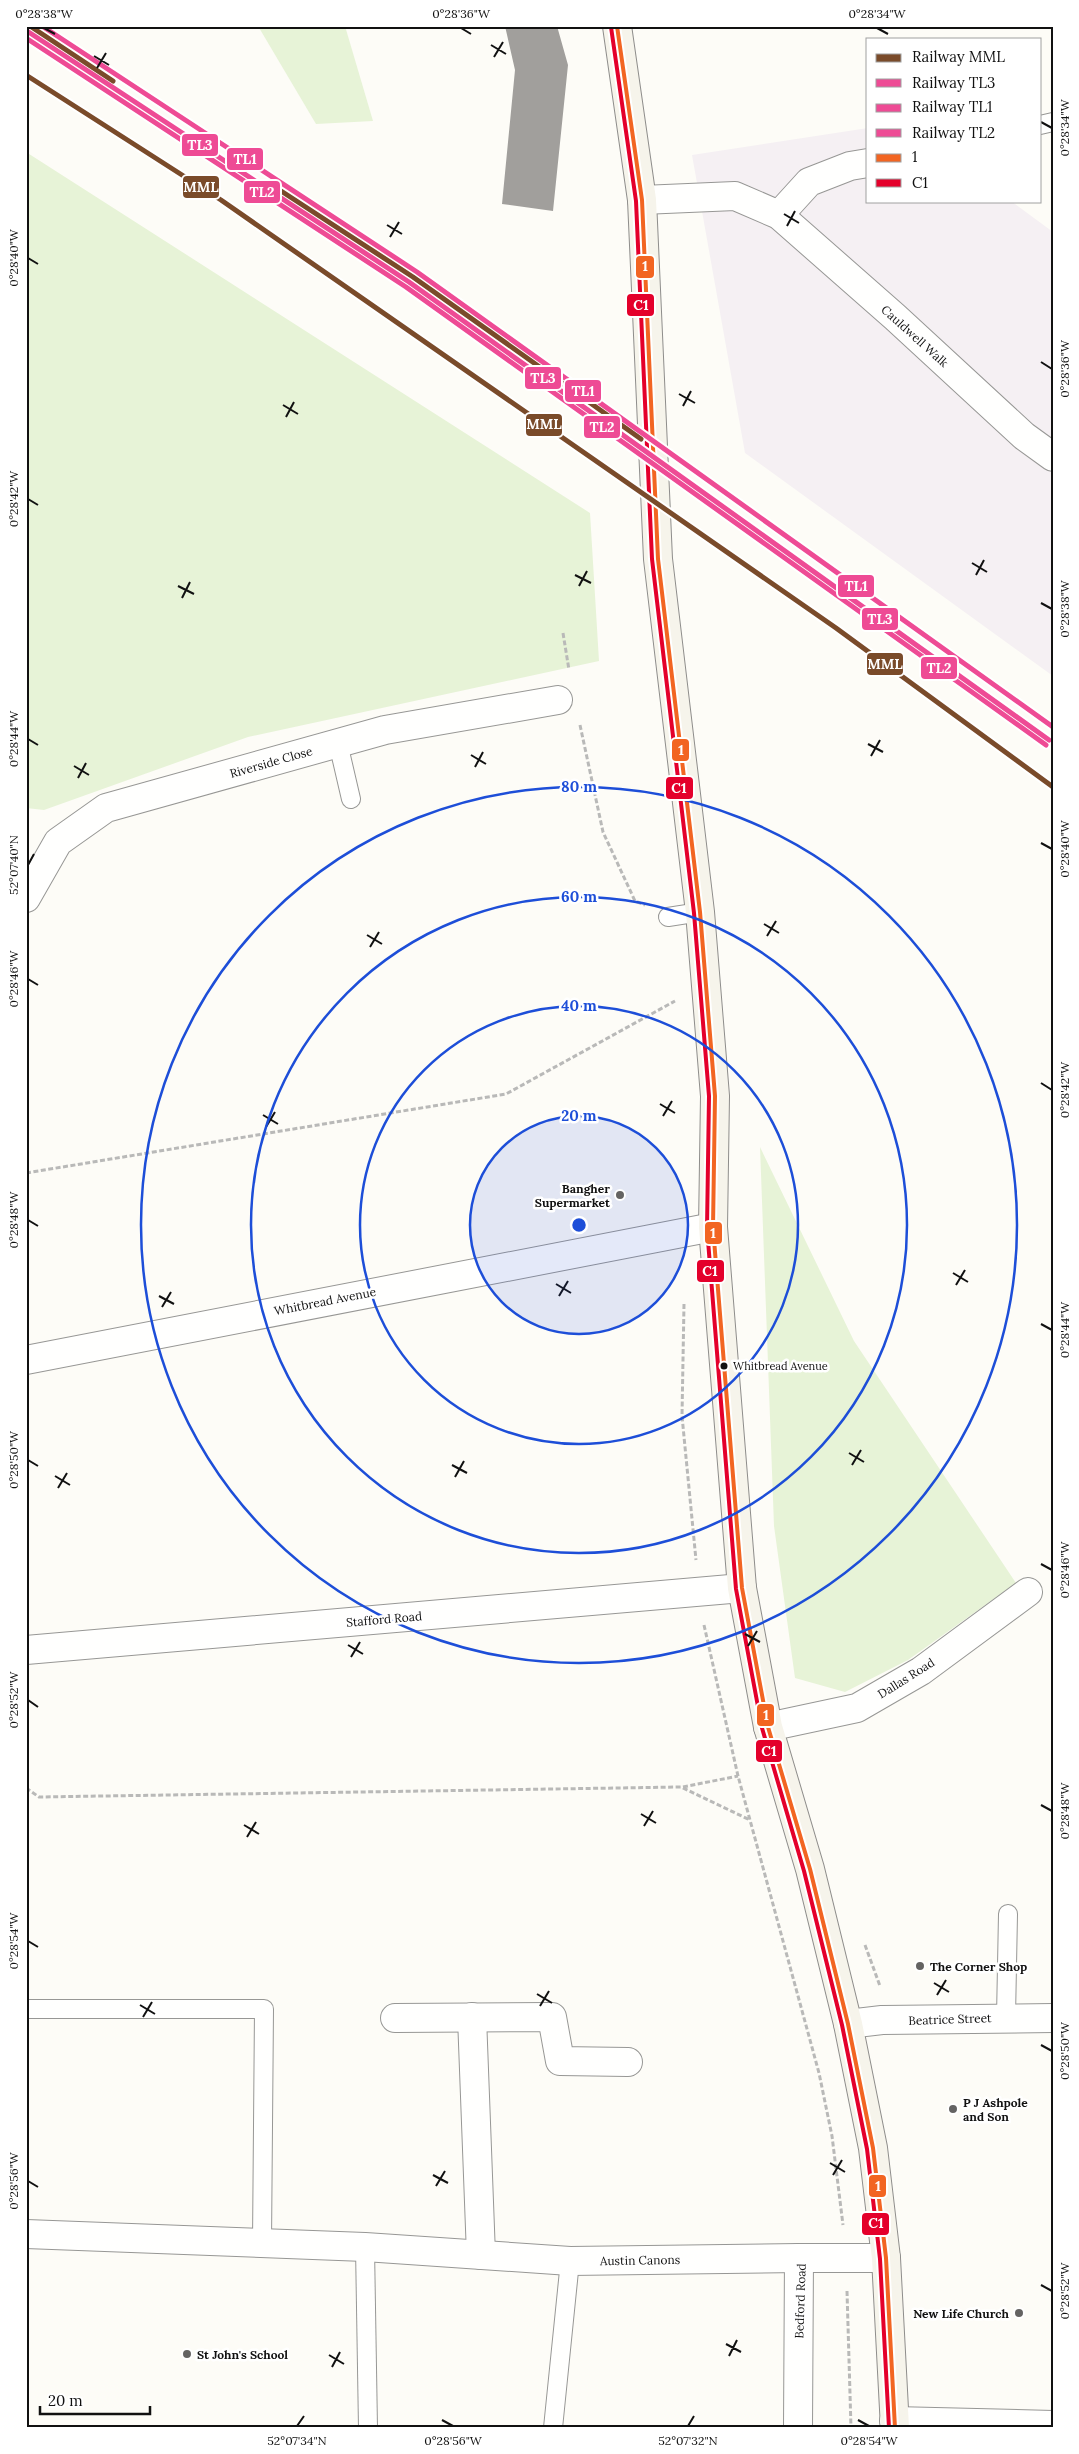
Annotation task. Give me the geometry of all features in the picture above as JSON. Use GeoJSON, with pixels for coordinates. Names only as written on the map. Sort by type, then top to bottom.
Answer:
{"type":"FeatureCollection","features":[{"type":"Feature","properties":{"kind":"main road"},"geometry":{"type":"LineString","coordinates":[[617,26],[642,200],[658,559],[700,912],[715,1096],[713,1227],[742,1588],[768,1727],[810,1869],[848,2024],[873,2148],[886,2258],[894,2424]]}},
{"type":"Feature","properties":{"kind":"street"},"geometry":{"type":"LineString","coordinates":[[779,215],[809,182],[850,166],[866,163]]}},
{"type":"Feature","properties":{"kind":"street","name":"Cauldwell Walk"},"geometry":{"type":"LineString","coordinates":[[642,200],[735,196],[779,215],[895,317],[1024,436],[1053,457]]}},
{"type":"Feature","properties":{"kind":"street","name":"Riverside Close"},"geometry":{"type":"LineString","coordinates":[[26,898],[58,842],[106,808],[385,730],[569,699]]}},
{"type":"Feature","properties":{"kind":"street","name":"Whitbread Avenue"},"geometry":{"type":"LineString","coordinates":[[26,1360],[713,1227]]}},
{"type":"Feature","properties":{"kind":"street","name":"Stafford Road"},"geometry":{"type":"LineString","coordinates":[[26,1650],[742,1588]]}},
{"type":"Feature","properties":{"kind":"street","name":"Dallas Road"},"geometry":{"type":"LineString","coordinates":[[768,1727],[857,1708],[921,1671],[1028,1592]]}},
{"type":"Feature","properties":{"kind":"street"},"geometry":{"type":"LineString","coordinates":[[472,2017],[481,2255]]}},
{"type":"Feature","properties":{"kind":"street"},"geometry":{"type":"LineString","coordinates":[[395,2018],[552,2017],[560,2061],[628,2062]]}},
{"type":"Feature","properties":{"kind":"street","name":"Beatrice Street"},"geometry":{"type":"LineString","coordinates":[[848,2024],[882,2020],[1006,2017],[1053,2018]]}},
{"type":"Feature","properties":{"kind":"street","name":"Austin Canons"},"geometry":{"type":"LineString","coordinates":[[26,2234],[365,2247],[570,2261],[799,2258]]}},
{"type":"Feature","properties":{"kind":"street","name":"Bedford Road"},"geometry":{"type":"LineString","coordinates":[[798,2428],[799,2258],[886,2258]]}},
{"type":"Feature","properties":{"kind":"street"},"geometry":{"type":"LineString","coordinates":[[894,2424],[1053,2425]]}},
{"type":"Feature","properties":{"kind":"lane"},"geometry":{"type":"LineString","coordinates":[[338,743],[351,799]]}},
{"type":"Feature","properties":{"kind":"lane"},"geometry":{"type":"LineString","coordinates":[[668,917],[700,912]]}},
{"type":"Feature","properties":{"kind":"lane"},"geometry":{"type":"LineString","coordinates":[[1006,2017],[1008,1914]]}},
{"type":"Feature","properties":{"kind":"lane"},"geometry":{"type":"LineString","coordinates":[[26,2009],[264,2009],[262,2243]]}},
{"type":"Feature","properties":{"kind":"lane"},"geometry":{"type":"LineString","coordinates":[[365,2247],[368,2428]]}},
{"type":"Feature","properties":{"kind":"lane"},"geometry":{"type":"LineString","coordinates":[[553,2428],[570,2261]]}},
{"type":"Feature","properties":{"kind":"path"},"geometry":{"type":"LineString","coordinates":[[563,632],[569,699],[603,832],[635,901],[668,917]]}},
{"type":"Feature","properties":{"kind":"path"},"geometry":{"type":"LineString","coordinates":[[26,1173],[506,1094],[677,1000]]}},
{"type":"Feature","properties":{"kind":"path"},"geometry":{"type":"LineString","coordinates":[[684,1302],[682,1416],[696,1558]]}},
{"type":"Feature","properties":{"kind":"path"},"geometry":{"type":"LineString","coordinates":[[704,1623],[738,1776],[819,2073],[832,2136],[843,2226]]}},
{"type":"Feature","properties":{"kind":"path"},"geometry":{"type":"LineString","coordinates":[[26,1788],[39,1797],[681,1787],[738,1776]]}},
{"type":"Feature","properties":{"kind":"path"},"geometry":{"type":"LineString","coordinates":[[681,1787],[750,1820]]}},
{"type":"Feature","properties":{"kind":"path"},"geometry":{"type":"LineString","coordinates":[[864,1941],[878,1985],[886,1987]]}},
{"type":"Feature","properties":{"kind":"path"},"geometry":{"type":"LineString","coordinates":[[847,2286],[851,2428]]}},
{"type":"Feature","properties":{"kind":"shaded area"},"geometry":{"type":"Polygon","coordinates":[[[866,128],[866,202],[1012,202],[1053,232],[1053,676],[745,453],[692,155],[866,128]]]}},
{"type":"Feature","properties":{"kind":"green space"},"geometry":{"type":"Polygon","coordinates":[[[258,26],[345,26],[373,121],[316,124],[258,26]]]}},
{"type":"Feature","properties":{"kind":"green space"},"geometry":{"type":"Polygon","coordinates":[[[26,152],[590,513],[599,661],[248,737],[44,810],[26,808],[26,152]]]}},
{"type":"Feature","properties":{"kind":"green space"},"geometry":{"type":"Polygon","coordinates":[[[760,1147],[854,1341],[1016,1583],[908,1660],[845,1692],[795,1678],[774,1526],[760,1147]]]}},
{"type":"Feature","properties":{"kind":"building"},"geometry":{"type":"Polygon","coordinates":[[[505,26],[557,26],[568,65],[553,211],[502,204],[515,70],[505,26]]]}},
{"type":"Feature","properties":{"kind":"rail line","name":"MML"},"geometry":{"type":"LineString","coordinates":[[30,26],[113,81]]}},
{"type":"Feature","properties":{"kind":"rail line","name":"TL1"},"geometry":{"type":"LineString","coordinates":[[42,26],[417,272],[1053,727]]}},
{"type":"Feature","properties":{"kind":"rail line","name":"TL3"},"geometry":{"type":"LineString","coordinates":[[27,31],[409,282],[1049,740]]}},
{"type":"Feature","properties":{"kind":"rail line","name":"TL2"},"geometry":{"type":"LineString","coordinates":[[26,38],[406,287],[1046,745]]}},
{"type":"Feature","properties":{"kind":"rail line","name":"MML"},"geometry":{"type":"LineString","coordinates":[[26,75],[221,200],[836,628],[1053,787]]}},
{"type":"Feature","properties":{"kind":"rail line","name":"MML"},"geometry":{"type":"LineString","coordinates":[[278,189],[413,277],[641,439]]}},
{"type":"Feature","properties":{"kind":"transit line","name":"1"},"geometry":{"type":"LineString","coordinates":[[617,26],[642,200],[658,559],[700,912],[715,1096],[713,1227],[742,1588],[768,1727],[810,1869],[848,2024],[873,2148],[886,2258],[895,2428]]}},
{"type":"Feature","properties":{"kind":"transit line","name":"C1"},"geometry":{"type":"LineString","coordinates":[[611,27],[636,201],[652,559],[694,913],[709,1096],[707,1228],[736,1589],[762,1728],[804,1871],[842,2025],[867,2149],[880,2259],[889,2428]]}},
{"type":"Feature","properties":{"kind":"place","name":"Bangher Supermarket"},"geometry":{"type":"Point","coordinates":[620,1195]}},
{"type":"Feature","properties":{"kind":"place","name":"Whitbread Avenue"},"geometry":{"type":"Point","coordinates":[724,1366]}},
{"type":"Feature","properties":{"kind":"place","name":"The Corner Shop"},"geometry":{"type":"Point","coordinates":[920,1966]}},
{"type":"Feature","properties":{"kind":"place","name":"P J Ashpole and Son"},"geometry":{"type":"Point","coordinates":[953,2109]}},
{"type":"Feature","properties":{"kind":"place","name":"New Life Church"},"geometry":{"type":"Point","coordinates":[1019,2313]}},
{"type":"Feature","properties":{"kind":"place","name":"St John's School"},"geometry":{"type":"Point","coordinates":[187,2354]}}]}
